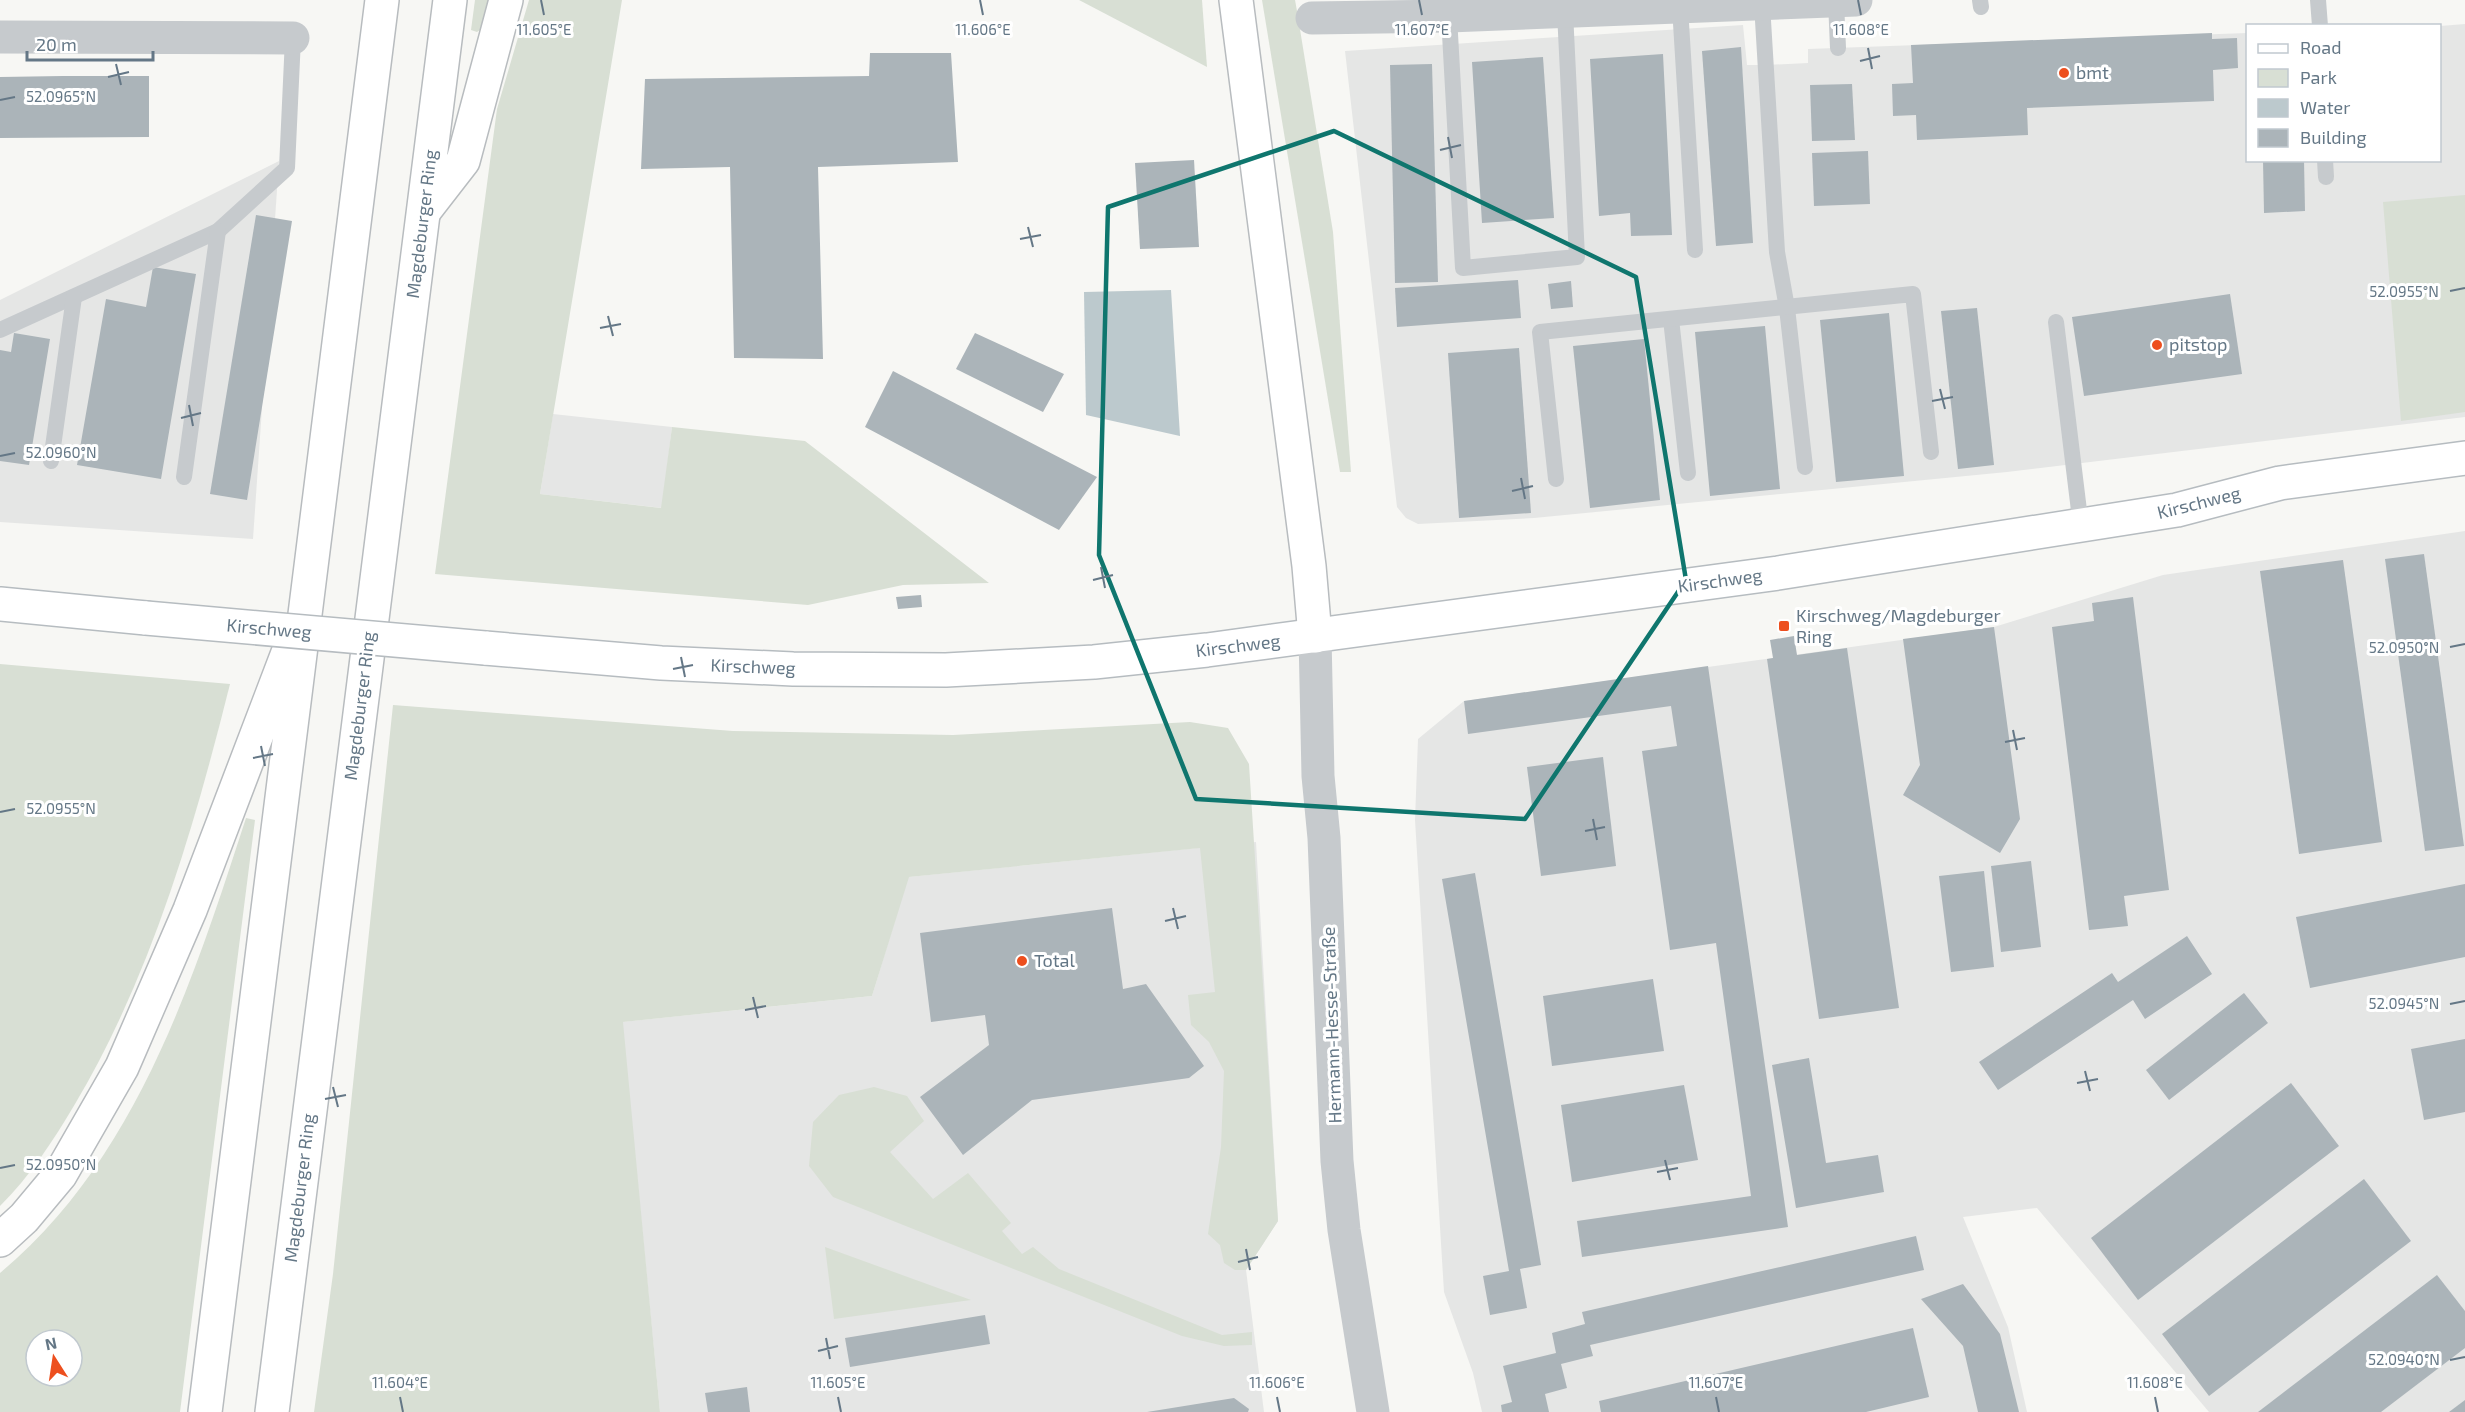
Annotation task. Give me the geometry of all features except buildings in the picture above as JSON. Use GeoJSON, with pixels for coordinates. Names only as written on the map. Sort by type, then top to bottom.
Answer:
{"type":"FeatureCollection","features":[{"type":"Feature","properties":{"kind":"main road"},"geometry":{"type":"LineString","coordinates":[[205,1412],[382,0]]}},
{"type":"Feature","properties":{"kind":"main road","name":"Magdeburger Ring"},"geometry":{"type":"LineString","coordinates":[[272,1412],[450,0]]}},
{"type":"Feature","properties":{"kind":"main road"},"geometry":{"type":"LineString","coordinates":[[424,211],[463,161],[506,0]]}},
{"type":"Feature","properties":{"kind":"main road"},"geometry":{"type":"LineString","coordinates":[[1236,0],[1309,566],[1315,636]]}},
{"type":"Feature","properties":{"kind":"main road","name":"Kirschweg"},"geometry":{"type":"LineString","coordinates":[[0,604],[673,664],[793,669],[946,670],[1094,662],[1315,636],[1778,573],[2177,510],[2280,483],[2465,458]]}},
{"type":"Feature","properties":{"kind":"main road"},"geometry":{"type":"LineString","coordinates":[[0,1240],[24,1218],[60,1176],[122,1067],[190,910],[306,607]]}},
{"type":"Feature","properties":{"kind":"street"},"geometry":{"type":"LineString","coordinates":[[1312,18],[1449,16],[1846,0]]}},
{"type":"Feature","properties":{"kind":"street"},"geometry":{"type":"LineString","coordinates":[[0,38],[293,38]]}},
{"type":"Feature","properties":{"kind":"street","name":"Hermann-Hesse-Straße"},"geometry":{"type":"LineString","coordinates":[[1315,636],[1318,768],[1324,838],[1337,1161],[1344,1230],[1373,1412]]}},
{"type":"Feature","properties":{"kind":"lane"},"geometry":{"type":"LineString","coordinates":[[1838,48],[1846,0]]}},
{"type":"Feature","properties":{"kind":"lane"},"geometry":{"type":"LineString","coordinates":[[2319,0],[2320,24]]}},
{"type":"Feature","properties":{"kind":"lane"},"geometry":{"type":"LineString","coordinates":[[1762,4],[1777,252],[1787,308],[1805,467]]}},
{"type":"Feature","properties":{"kind":"lane"},"geometry":{"type":"LineString","coordinates":[[1680,7],[1695,250]]}},
{"type":"Feature","properties":{"kind":"lane"},"geometry":{"type":"LineString","coordinates":[[1449,16],[1463,268],[1577,257],[1565,12]]}},
{"type":"Feature","properties":{"kind":"lane"},"geometry":{"type":"LineString","coordinates":[[0,330],[218,231],[287,168],[293,38]]}},
{"type":"Feature","properties":{"kind":"lane"},"geometry":{"type":"LineString","coordinates":[[184,477],[218,231]]}},
{"type":"Feature","properties":{"kind":"lane"},"geometry":{"type":"LineString","coordinates":[[1556,479],[1540,332],[1913,294],[1931,452]]}},
{"type":"Feature","properties":{"kind":"lane"},"geometry":{"type":"LineString","coordinates":[[51,461],[74,297]]}},
{"type":"Feature","properties":{"kind":"lane"},"geometry":{"type":"LineString","coordinates":[[1671,320],[1688,473]]}},
{"type":"Feature","properties":{"kind":"lane"},"geometry":{"type":"LineString","coordinates":[[2056,322],[2081,526]]}},
{"type":"Feature","properties":{"kind":"highlighted area"},"geometry":{"type":"Polygon","coordinates":[[[1334,131],[1636,277],[1686,580],[1525,819],[1196,799],[1099,555],[1108,207],[1334,131]]]}},
{"type":"Feature","properties":{"kind":"shaded area"},"geometry":{"type":"Polygon","coordinates":[[[2465,24],[2465,417],[2007,472],[1534,518],[1418,524],[1406,518],[1397,507],[1345,51],[1743,25],[1747,65],[1765,65],[1808,63],[1808,49],[2246,33],[2246,162],[2441,162],[2441,26],[2465,24]]]}},
{"type":"Feature","properties":{"kind":"shaded area"},"geometry":{"type":"Polygon","coordinates":[[[279,161],[253,539],[0,522],[0,300],[279,161]]]}},
{"type":"Feature","properties":{"kind":"shaded area"},"geometry":{"type":"Polygon","coordinates":[[[553,414],[672,427],[662,508],[540,494],[553,414]]]}},
{"type":"Feature","properties":{"kind":"shaded area"},"geometry":{"type":"Polygon","coordinates":[[[2465,531],[2465,1412],[2209,1412],[2037,1208],[1963,1217],[2008,1327],[2027,1412],[1482,1412],[1473,1373],[1444,1292],[1415,820],[1418,739],[1464,701],[1994,627],[2163,575],[2465,531]]]}},
{"type":"Feature","properties":{"kind":"shaded area"},"geometry":{"type":"Polygon","coordinates":[[[1256,842],[1278,1221],[1246,1270],[1264,1412],[660,1412],[622,1022],[872,996],[908,877],[1256,842]]]}},
{"type":"Feature","properties":{"kind":"green space"},"geometry":{"type":"Polygon","coordinates":[[[475,0],[488,0],[480,30],[477,32],[471,30],[475,0]]]}},
{"type":"Feature","properties":{"kind":"green space"},"geometry":{"type":"Polygon","coordinates":[[[529,0],[622,0],[540,494],[661,508],[672,427],[805,441],[989,583],[903,585],[808,605],[435,574],[497,109],[529,0]]]}},
{"type":"Feature","properties":{"kind":"green space"},"geometry":{"type":"Polygon","coordinates":[[[1079,0],[1202,0],[1207,67],[1079,0]]]}},
{"type":"Feature","properties":{"kind":"green space"},"geometry":{"type":"Polygon","coordinates":[[[1262,0],[1295,0],[1333,232],[1351,472],[1340,472],[1262,0]]]}},
{"type":"Feature","properties":{"kind":"green space"},"geometry":{"type":"Polygon","coordinates":[[[2465,195],[2465,412],[2401,421],[2383,202],[2465,195]]]}},
{"type":"Feature","properties":{"kind":"green space"},"geometry":{"type":"Polygon","coordinates":[[[0,664],[230,684],[201,792],[168,900],[126,1005],[75,1104],[32,1170],[0,1206],[0,664]]]}},
{"type":"Feature","properties":{"kind":"green space"},"geometry":{"type":"Polygon","coordinates":[[[393,705],[733,731],[953,735],[1190,722],[1228,728],[1249,764],[1278,1221],[1246,1270],[1235,1270],[1224,1263],[1220,1245],[1208,1234],[1221,1147],[1224,1071],[1209,1042],[1191,1025],[1188,995],[1215,992],[1200,848],[909,877],[872,996],[623,1022],[660,1412],[314,1412],[333,1274],[393,705]]]}},
{"type":"Feature","properties":{"kind":"green space"},"geometry":{"type":"Polygon","coordinates":[[[246,818],[255,820],[180,1412],[0,1412],[0,1273],[47,1228],[88,1177],[124,1122],[181,1004],[246,818]]]}},
{"type":"Feature","properties":{"kind":"green space"},"geometry":{"type":"Polygon","coordinates":[[[874,1087],[907,1096],[924,1121],[890,1152],[933,1199],[968,1173],[1011,1223],[1002,1231],[1022,1254],[1033,1247],[1059,1269],[1222,1335],[1252,1332],[1252,1345],[1224,1346],[1182,1336],[833,1197],[809,1166],[813,1122],[839,1095],[874,1087]]]}},
{"type":"Feature","properties":{"kind":"green space"},"geometry":{"type":"Polygon","coordinates":[[[825,1247],[971,1300],[834,1319],[825,1247]]]}},
{"type":"Feature","properties":{"kind":"water"},"geometry":{"type":"Polygon","coordinates":[[[1171,290],[1180,436],[1086,415],[1084,292],[1171,290]]]}},
{"type":"Feature","properties":{"kind":"place","name":"bmt"},"geometry":{"type":"Point","coordinates":[2064,73]}},
{"type":"Feature","properties":{"kind":"place","name":"pitstop"},"geometry":{"type":"Point","coordinates":[2157,345]}},
{"type":"Feature","properties":{"kind":"place","name":"Kirschweg/Magdeburger Ring"},"geometry":{"type":"Point","coordinates":[1784,626]}},
{"type":"Feature","properties":{"kind":"place","name":"Total"},"geometry":{"type":"Point","coordinates":[1022,961]}}]}
